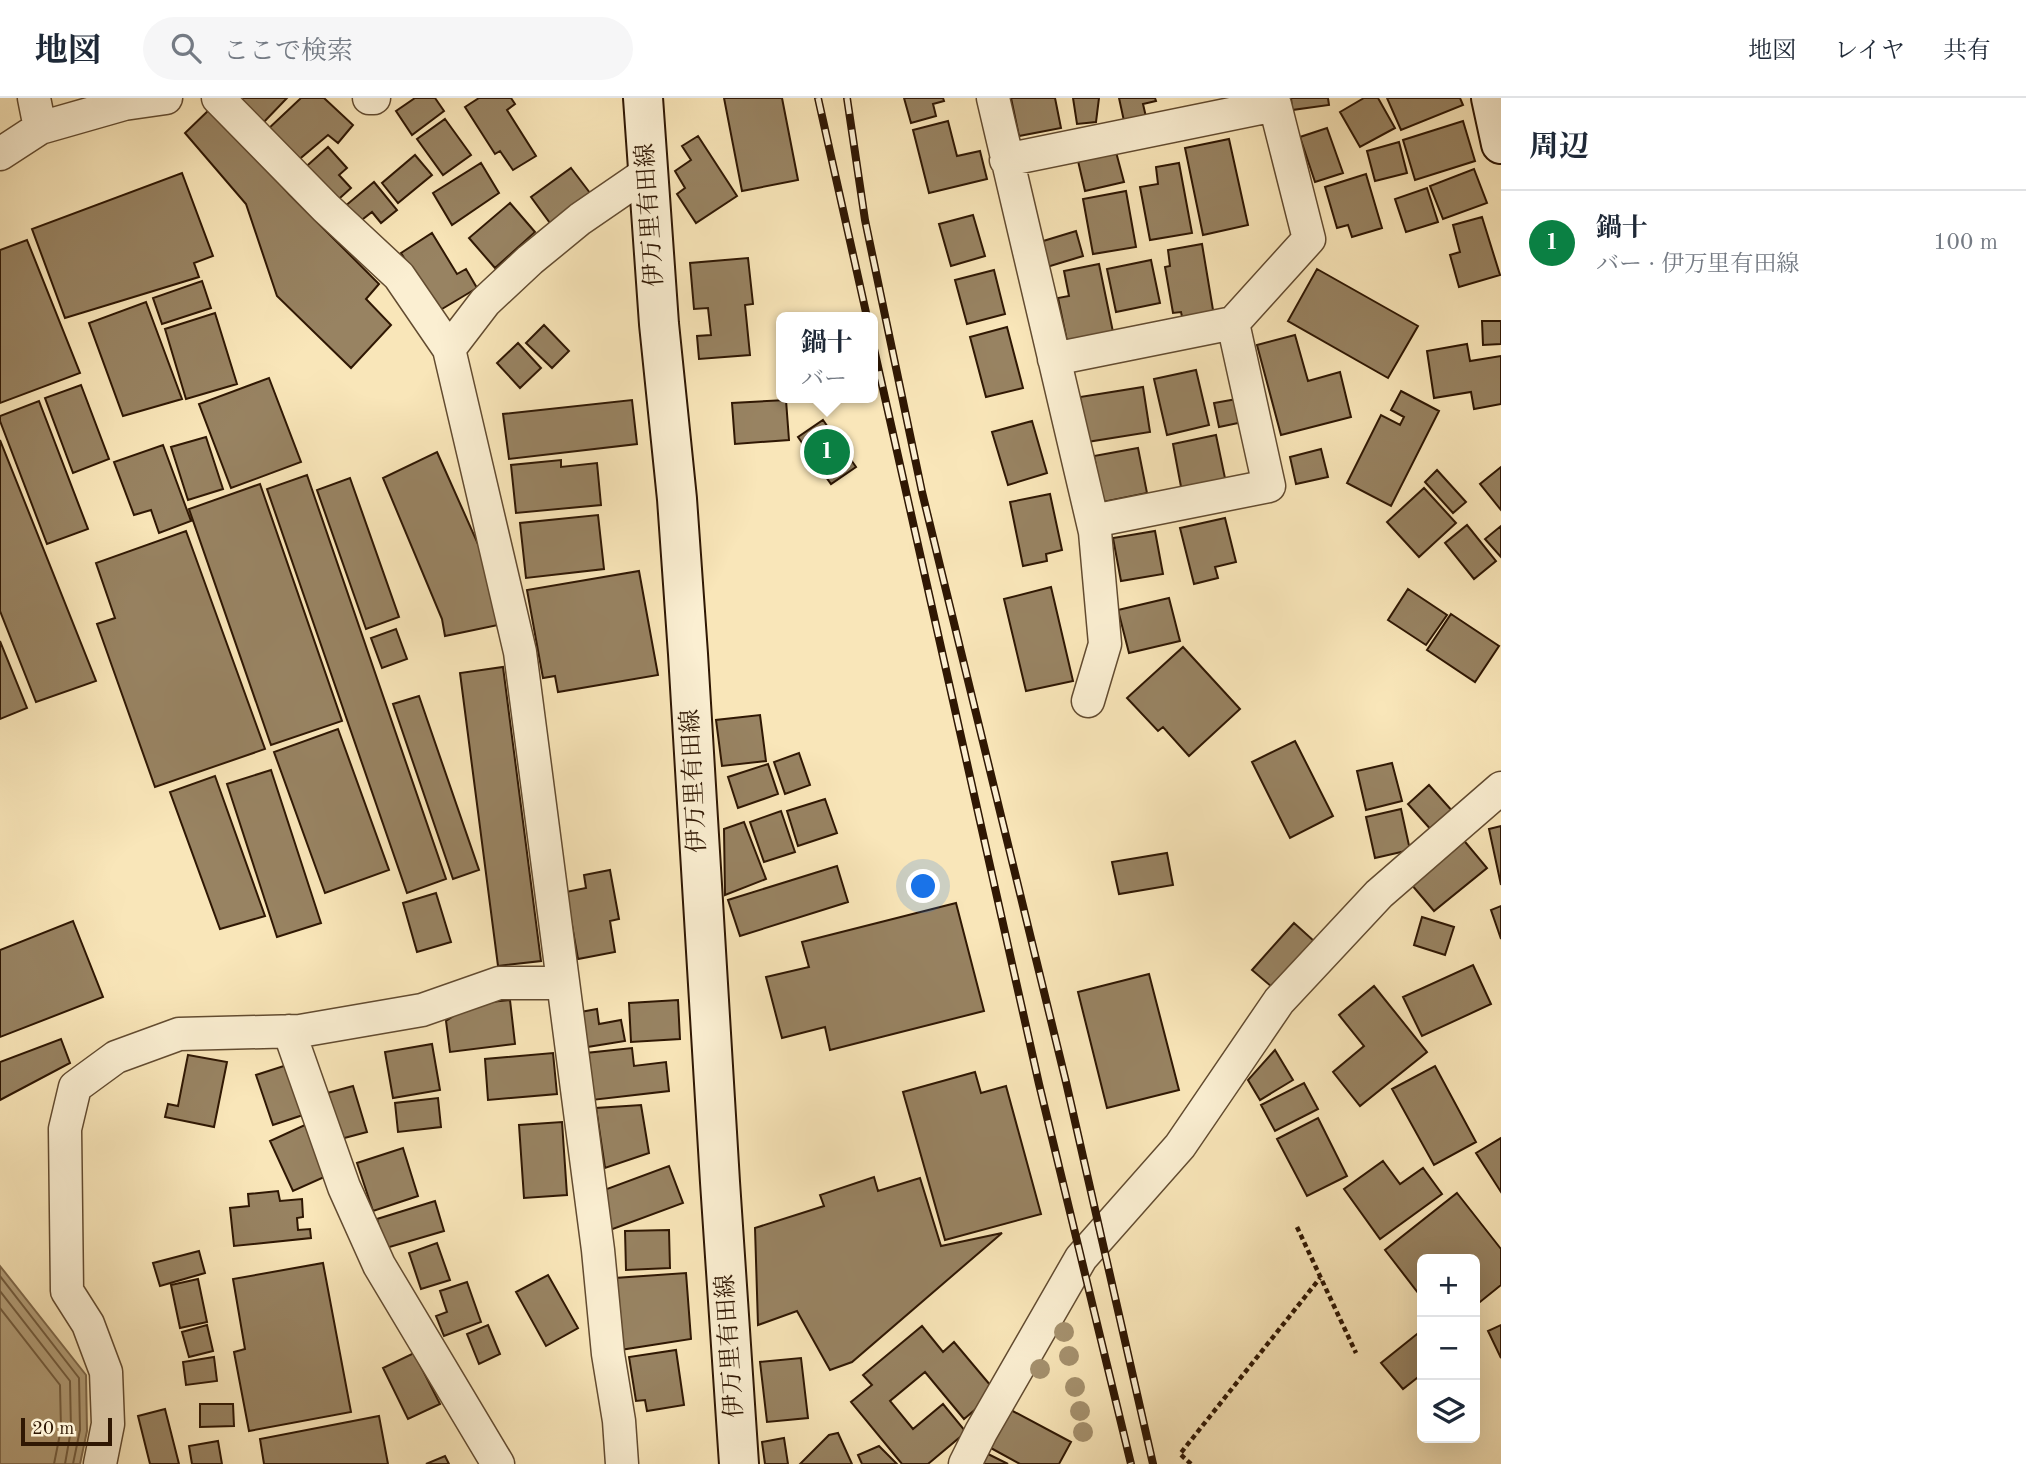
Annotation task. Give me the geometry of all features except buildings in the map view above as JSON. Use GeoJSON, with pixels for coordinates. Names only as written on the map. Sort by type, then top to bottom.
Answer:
{"type":"FeatureCollection","features":[{"type":"Feature","properties":{"kind":"main road","name":"伊万里有田線"},"geometry":{"type":"LineString","coordinates":[[643,98],[659,324],[678,512],[739,1464]]}},
{"type":"Feature","properties":{"kind":"main road"},"geometry":{"type":"LineString","coordinates":[[1491,98],[1501,144]]}},
{"type":"Feature","properties":{"kind":"street"},"geometry":{"type":"LineString","coordinates":[[0,154],[37,113],[166,98]]}},
{"type":"Feature","properties":{"kind":"street"},"geometry":{"type":"LineString","coordinates":[[218,98],[326,208],[400,276],[449,349],[520,652],[598,1250],[608,1354],[620,1421],[622,1464]]}},
{"type":"Feature","properties":{"kind":"street"},"geometry":{"type":"LineString","coordinates":[[993,98],[1093,521],[1105,644],[1088,701]]}},
{"type":"Feature","properties":{"kind":"street"},"geometry":{"type":"LineString","coordinates":[[1006,160],[1275,105],[1309,239],[1233,323],[1054,359]]}},
{"type":"Feature","properties":{"kind":"street"},"geometry":{"type":"LineString","coordinates":[[449,349],[485,302],[530,260],[580,219],[647,173]]}},
{"type":"Feature","properties":{"kind":"street"},"geometry":{"type":"LineString","coordinates":[[1093,521],[1269,486],[1233,323]]}},
{"type":"Feature","properties":{"kind":"street"},"geometry":{"type":"LineString","coordinates":[[965,1464],[1081,1258],[1180,1146],[1279,1001],[1379,894],[1501,788]]}},
{"type":"Feature","properties":{"kind":"street"},"geometry":{"type":"LineString","coordinates":[[100,1464],[108,1424],[106,1372],[89,1324],[66,1291],[65,1129],[75,1087],[116,1057],[178,1034],[300,1031],[422,1010],[499,983],[563,983]]}},
{"type":"Feature","properties":{"kind":"street"},"geometry":{"type":"LineString","coordinates":[[289,1031],[344,1187],[379,1265],[498,1464]]}},
{"type":"Feature","properties":{"kind":"path"},"geometry":{"type":"LineString","coordinates":[[1297,1227],[1356,1353]]}},
{"type":"Feature","properties":{"kind":"path"},"geometry":{"type":"LineString","coordinates":[[1191,1464],[1180,1454],[1320,1278]]}},
{"type":"Feature","properties":{"kind":"water"},"geometry":{"type":"Polygon","coordinates":[[[0,1266],[86,1375],[87,1431],[80,1464],[0,1464],[0,1266]]]}},
{"type":"Feature","properties":{"kind":"railway"},"geometry":{"type":"LineString","coordinates":[[818,98],[866,312]]}},
{"type":"Feature","properties":{"kind":"railway"},"geometry":{"type":"LineString","coordinates":[[847,98],[865,220],[922,492],[1066,1082],[1153,1464]]}},
{"type":"Feature","properties":{"kind":"railway"},"geometry":{"type":"LineString","coordinates":[[878,367],[1039,1084],[1131,1464]]}},
{"type":"Feature","properties":{"kind":"place","name":"鍋十"},"geometry":{"type":"Point","coordinates":[827,452]}}]}
